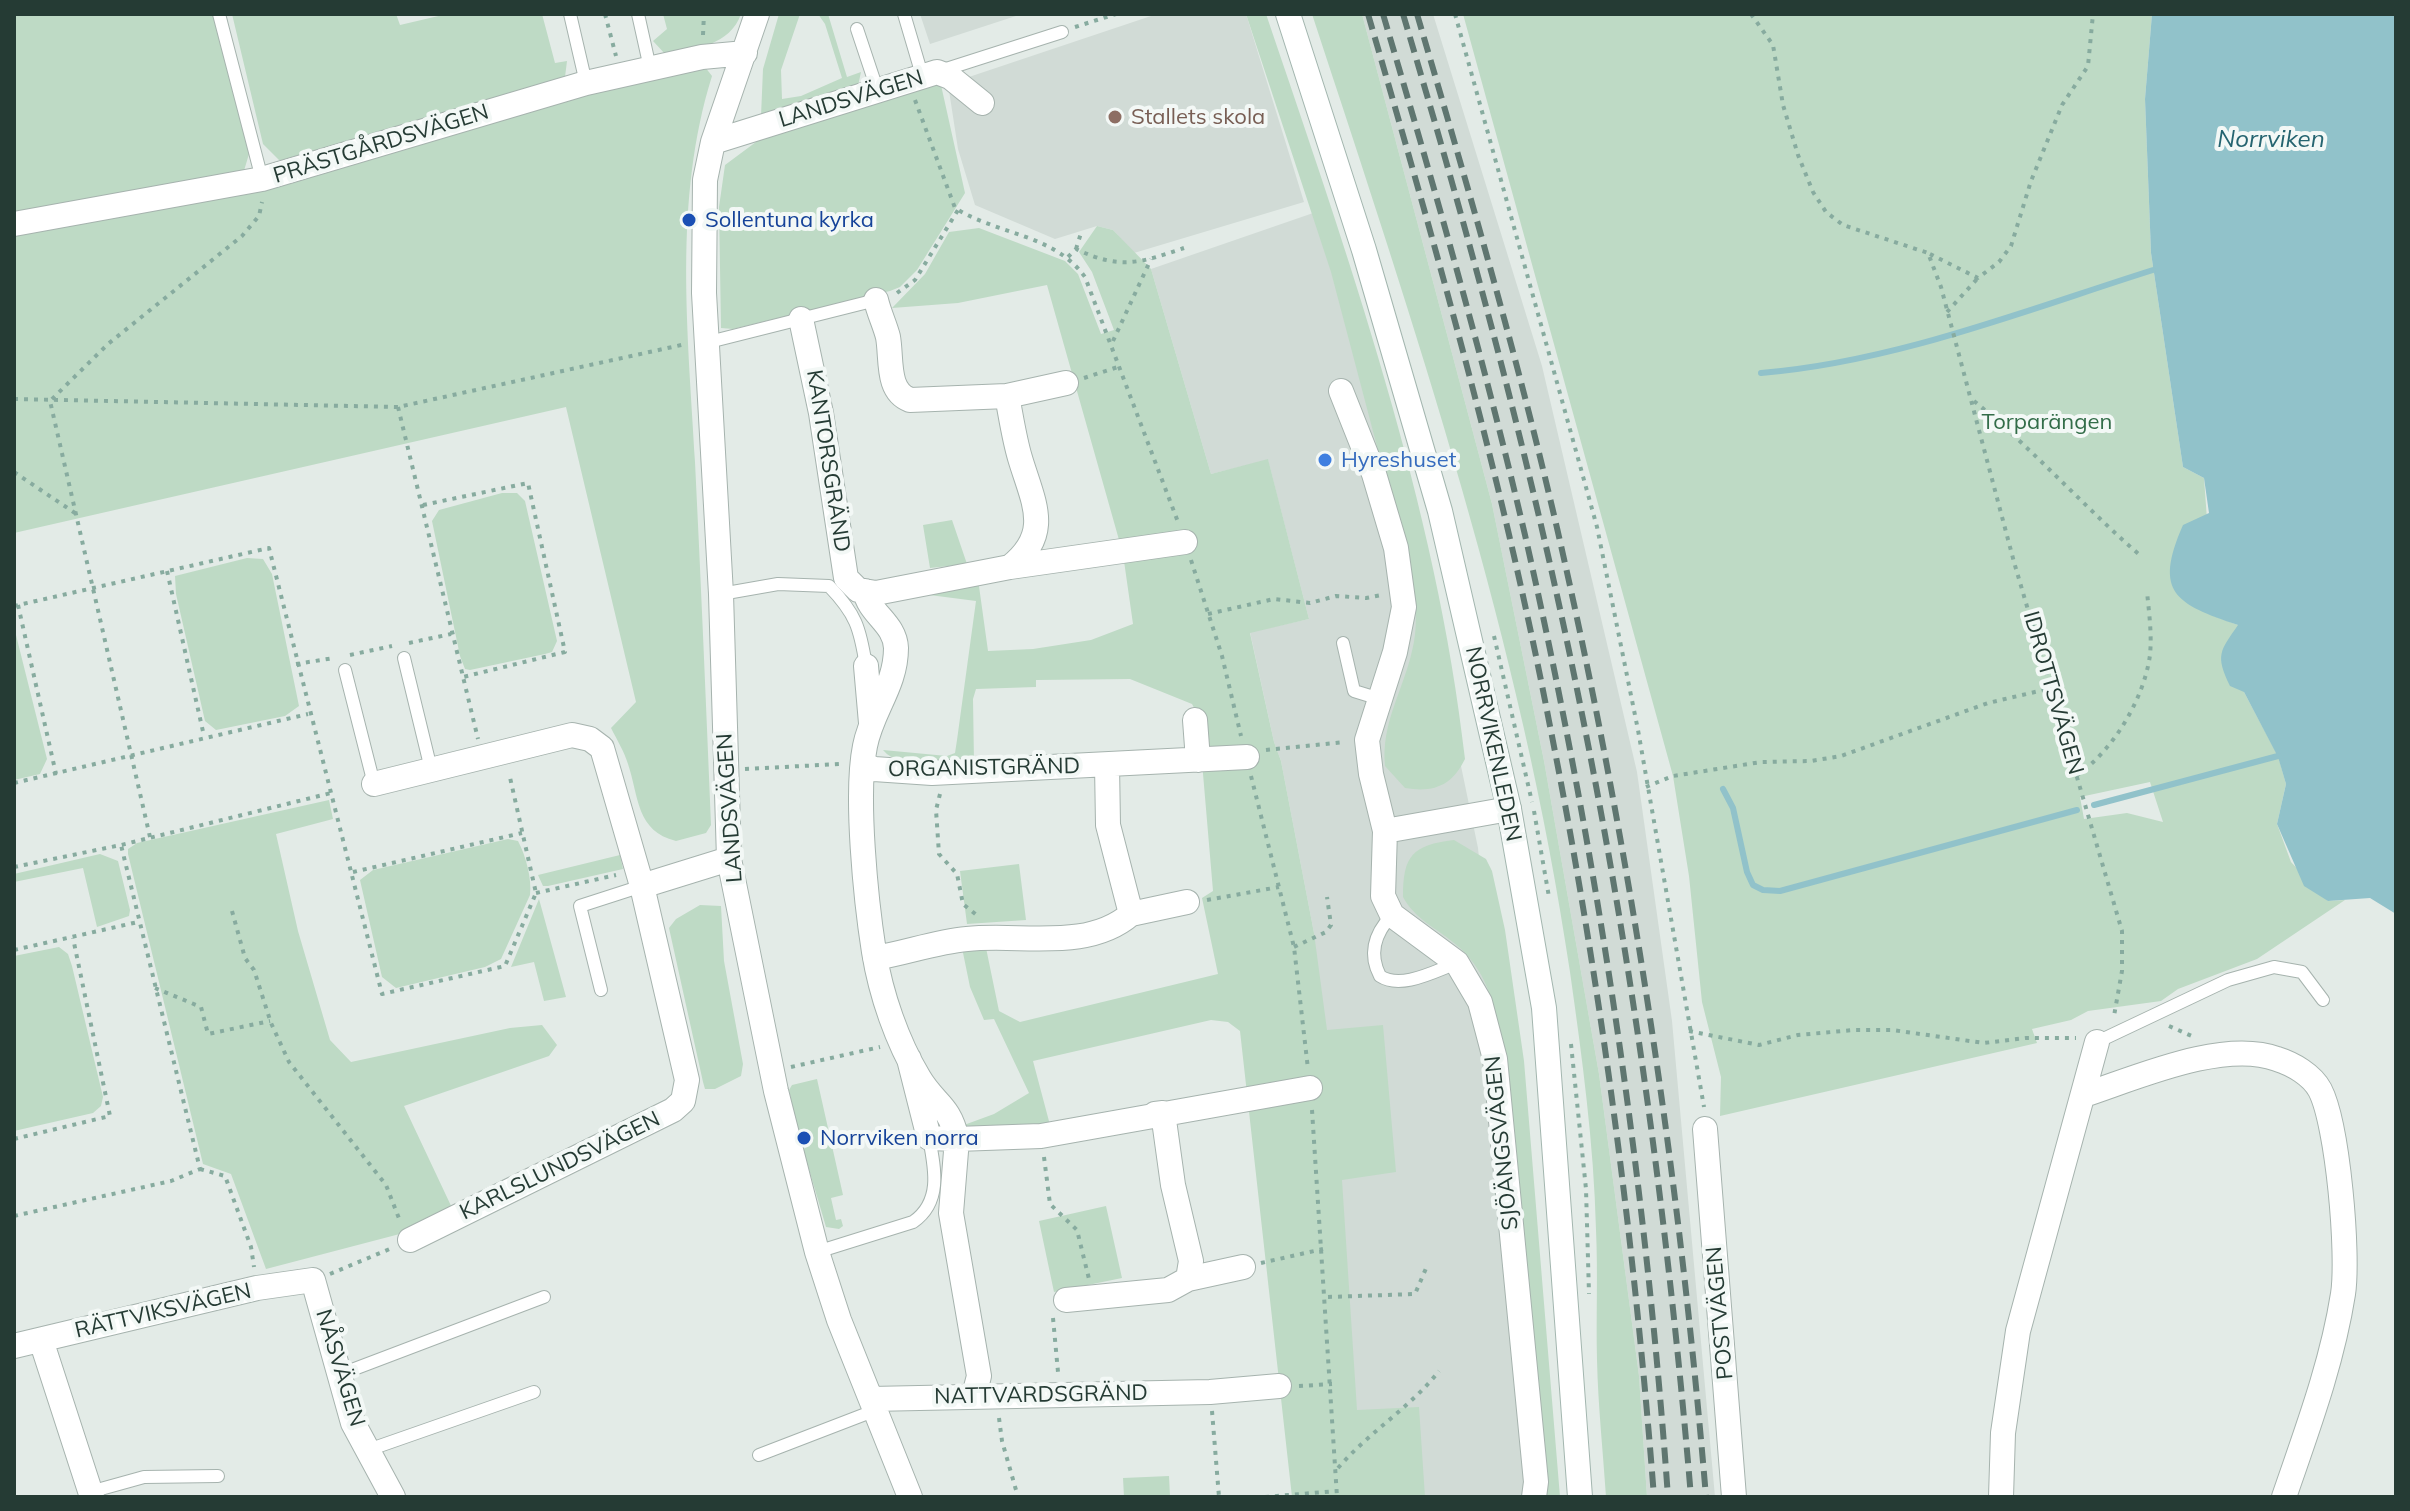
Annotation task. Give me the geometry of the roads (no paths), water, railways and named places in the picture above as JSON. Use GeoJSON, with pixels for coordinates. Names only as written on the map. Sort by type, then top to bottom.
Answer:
{"type":"FeatureCollection","features":[{"type":"Feature","properties":{"kind":"street","name":"LANDSVÄGEN"},"geometry":{"type":"LineString","coordinates":[[757,14],[713,142],[705,180],[704,293],[721,594],[729,859],[776,1091],[817,1252],[910,1497]]}},
{"type":"Feature","properties":{"kind":"street","name":"NORRVIKENLEDEN"},"geometry":{"type":"LineString","coordinates":[[1288,14],[1364,250],[1440,511],[1509,809],[1544,1008],[1580,1497]]}},
{"type":"Feature","properties":{"kind":"street","name":"PRÄSTGÅRDSVÄGEN"},"geometry":{"type":"LineString","coordinates":[[14,224],[262,179],[620,74],[745,53]]}},
{"type":"Feature","properties":{"kind":"street","name":"LANDSVÄGEN"},"geometry":{"type":"LineString","coordinates":[[713,142],[929,74],[950,77],[982,103]]}},
{"type":"Feature","properties":{"kind":"street"},"geometry":{"type":"LineString","coordinates":[[876,300],[888,335],[894,387],[899,396],[910,400],[1007,396],[1066,383]]}},
{"type":"Feature","properties":{"kind":"street","name":"KANTORSGRÄND"},"geometry":{"type":"LineString","coordinates":[[801,319],[821,413],[846,578],[858,590],[863,604]]}},
{"type":"Feature","properties":{"kind":"street"},"geometry":{"type":"LineString","coordinates":[[1341,391],[1374,474],[1396,548],[1404,607],[1367,740],[1385,831],[1381,878],[1383,896],[1392,915]]}},
{"type":"Feature","properties":{"kind":"street"},"geometry":{"type":"LineString","coordinates":[[1007,396],[1019,456],[1036,506],[1036,534],[1023,556],[1010,567]]}},
{"type":"Feature","properties":{"kind":"street"},"geometry":{"type":"LineString","coordinates":[[863,604],[876,593],[1010,567],[1185,542]]}},
{"type":"Feature","properties":{"kind":"street","name":"ORGANISTGRÄND"},"geometry":{"type":"LineString","coordinates":[[863,604],[893,631],[896,646],[894,675],[872,725],[863,764],[863,826],[875,958],[880,982],[909,1059],[929,1138]]}},
{"type":"Feature","properties":{"kind":"street","name":"ORGANISTGRÄND"},"geometry":{"type":"LineString","coordinates":[[866,666],[872,725]]}},
{"type":"Feature","properties":{"kind":"street"},"geometry":{"type":"LineString","coordinates":[[1195,720],[1198,760]]}},
{"type":"Feature","properties":{"kind":"street","name":"KARLSLUNDSVÄGEN"},"geometry":{"type":"LineString","coordinates":[[374,784],[572,735],[590,739],[602,748],[640,878],[687,1080],[683,1101],[673,1110],[410,1240]]}},
{"type":"Feature","properties":{"kind":"street","name":"ORGANISTGRÄND"},"geometry":{"type":"LineString","coordinates":[[863,764],[874,769],[940,772],[1247,757]]}},
{"type":"Feature","properties":{"kind":"street","name":"ORGANISTGRÄND"},"geometry":{"type":"LineString","coordinates":[[1107,765],[1108,825],[1131,914]]}},
{"type":"Feature","properties":{"kind":"street"},"geometry":{"type":"LineString","coordinates":[[1385,831],[1509,809]]}},
{"type":"Feature","properties":{"kind":"street"},"geometry":{"type":"LineString","coordinates":[[640,878],[729,859]]}},
{"type":"Feature","properties":{"kind":"street"},"geometry":{"type":"LineString","coordinates":[[875,958],[932,943],[972,938],[1071,937],[1114,927],[1131,914],[1187,902]]}},
{"type":"Feature","properties":{"kind":"street","name":"SJÖÄNGSVÄGEN"},"geometry":{"type":"LineString","coordinates":[[1392,915],[1457,963],[1480,1002],[1495,1059],[1536,1482],[1534,1497]]}},
{"type":"Feature","properties":{"kind":"street"},"geometry":{"type":"LineString","coordinates":[[2001,1497],[2003,1433],[2018,1331],[2097,1042]]}},
{"type":"Feature","properties":{"kind":"street"},"geometry":{"type":"LineString","coordinates":[[2084,1095],[2172,1066],[2235,1053],[2275,1057],[2302,1070],[2320,1090],[2337,1159],[2343,1290],[2325,1380],[2284,1497]]}},
{"type":"Feature","properties":{"kind":"street","name":"ORGANISTGRÄND"},"geometry":{"type":"LineString","coordinates":[[909,1059],[922,1083],[952,1116],[957,1139]]}},
{"type":"Feature","properties":{"kind":"street"},"geometry":{"type":"LineString","coordinates":[[929,1138],[1041,1136],[1310,1088]]}},
{"type":"Feature","properties":{"kind":"street"},"geometry":{"type":"LineString","coordinates":[[1155,1114],[1163,1113],[1173,1185],[1191,1261],[1188,1279]]}},
{"type":"Feature","properties":{"kind":"street","name":"POSTVÄGEN"},"geometry":{"type":"LineString","coordinates":[[1705,1129],[1734,1497]]}},
{"type":"Feature","properties":{"kind":"street"},"geometry":{"type":"LineString","coordinates":[[957,1139],[951,1213],[979,1376],[974,1395]]}},
{"type":"Feature","properties":{"kind":"street"},"geometry":{"type":"LineString","coordinates":[[1066,1300],[1157,1292],[1188,1279],[1243,1267]]}},
{"type":"Feature","properties":{"kind":"street","name":"RÄTTVIKSVÄGEN"},"geometry":{"type":"LineString","coordinates":[[14,1346],[257,1288],[313,1280]]}},
{"type":"Feature","properties":{"kind":"street","name":"NÅSVÄGEN"},"geometry":{"type":"LineString","coordinates":[[313,1280],[353,1423],[393,1497]]}},
{"type":"Feature","properties":{"kind":"street"},"geometry":{"type":"LineString","coordinates":[[41,1340],[91,1494]]}},
{"type":"Feature","properties":{"kind":"street","name":"NATTVARDSGRÄND"},"geometry":{"type":"LineString","coordinates":[[874,1404],[974,1395],[1210,1392],[1279,1386]]}},
{"type":"Feature","properties":{"kind":"lane"},"geometry":{"type":"LineString","coordinates":[[219,14],[262,179]]}},
{"type":"Feature","properties":{"kind":"lane"},"geometry":{"type":"LineString","coordinates":[[570,14],[586,83]]}},
{"type":"Feature","properties":{"kind":"lane"},"geometry":{"type":"LineString","coordinates":[[638,14],[650,68]]}},
{"type":"Feature","properties":{"kind":"lane"},"geometry":{"type":"LineString","coordinates":[[904,14],[929,74],[1062,32]]}},
{"type":"Feature","properties":{"kind":"lane"},"geometry":{"type":"LineString","coordinates":[[857,29],[877,89]]}},
{"type":"Feature","properties":{"kind":"lane"},"geometry":{"type":"LineString","coordinates":[[709,342],[876,300]]}},
{"type":"Feature","properties":{"kind":"lane","name":"KANTORSGRÄND"},"geometry":{"type":"LineString","coordinates":[[721,594],[778,584],[829,586],[863,604],[859,626],[866,666]]}},
{"type":"Feature","properties":{"kind":"lane"},"geometry":{"type":"LineString","coordinates":[[1343,643],[1354,691],[1380,699]]}},
{"type":"Feature","properties":{"kind":"lane"},"geometry":{"type":"LineString","coordinates":[[404,658],[431,769]]}},
{"type":"Feature","properties":{"kind":"lane"},"geometry":{"type":"LineString","coordinates":[[345,670],[374,784]]}},
{"type":"Feature","properties":{"kind":"lane"},"geometry":{"type":"LineString","coordinates":[[601,990],[580,906],[640,878]]}},
{"type":"Feature","properties":{"kind":"lane"},"geometry":{"type":"LineString","coordinates":[[1392,915],[1379,929],[1373,948],[1380,976],[1387,980],[1405,979],[1457,963]]}},
{"type":"Feature","properties":{"kind":"lane"},"geometry":{"type":"LineString","coordinates":[[2097,1042],[2228,980],[2274,967],[2302,972],[2323,1000]]}},
{"type":"Feature","properties":{"kind":"lane"},"geometry":{"type":"LineString","coordinates":[[817,1252],[913,1222],[922,1216],[935,1187],[929,1138]]}},
{"type":"Feature","properties":{"kind":"lane"},"geometry":{"type":"LineString","coordinates":[[341,1374],[544,1297]]}},
{"type":"Feature","properties":{"kind":"lane"},"geometry":{"type":"LineString","coordinates":[[368,1450],[534,1392]]}},
{"type":"Feature","properties":{"kind":"lane"},"geometry":{"type":"LineString","coordinates":[[759,1455],[874,1404]]}},
{"type":"Feature","properties":{"kind":"lane"},"geometry":{"type":"LineString","coordinates":[[91,1494],[144,1477],[218,1476]]}},
{"type":"Feature","properties":{"kind":"water","name":"Norrviken"},"geometry":{"type":"Polygon","coordinates":[[[2152,14],[2396,14],[2396,914],[2370,898],[2328,901],[2304,886],[2277,824],[2286,784],[2278,757],[2244,692],[2230,686],[2222,667],[2224,648],[2238,625],[2185,602],[2176,593],[2171,581],[2170,566],[2183,525],[2209,513],[2204,478],[2183,467],[2151,253],[2145,99],[2152,14]]]}},
{"type":"Feature","properties":{"kind":"waterway"},"geometry":{"type":"LineString","coordinates":[[1761,373],[1861,358],[1910,346],[2153,270]]}},
{"type":"Feature","properties":{"kind":"waterway"},"geometry":{"type":"LineString","coordinates":[[2094,805],[2278,756]]}},
{"type":"Feature","properties":{"kind":"waterway"},"geometry":{"type":"LineString","coordinates":[[1723,789],[1733,808],[1747,872],[1753,885],[1763,890],[1780,891],[2077,810]]}},
{"type":"Feature","properties":{"kind":"railway"},"geometry":{"type":"LineString","coordinates":[[1368,14],[1489,454],[1549,721],[1584,914],[1613,1108],[1636,1302],[1654,1497]]}},
{"type":"Feature","properties":{"kind":"railway"},"geometry":{"type":"LineString","coordinates":[[1383,14],[1493,404],[1525,535],[1574,773],[1596,893],[1632,1134],[1668,1497]]}},
{"type":"Feature","properties":{"kind":"railway"},"geometry":{"type":"LineString","coordinates":[[1403,14],[1501,362],[1564,626],[1601,811],[1634,1006],[1661,1202],[1691,1497]]}},
{"type":"Feature","properties":{"kind":"railway"},"geometry":{"type":"LineString","coordinates":[[1417,14],[1525,399],[1557,528],[1607,768],[1649,1010],[1666,1131],[1682,1253],[1706,1497]]}},
{"type":"Feature","properties":{"kind":"place","name":"Stallets skola"},"geometry":{"type":"Point","coordinates":[1115,117]}},
{"type":"Feature","properties":{"kind":"place","name":"Sollentuna kyrka"},"geometry":{"type":"Point","coordinates":[689,220]}},
{"type":"Feature","properties":{"kind":"place","name":"Hyreshuset"},"geometry":{"type":"Point","coordinates":[1325,460]}},
{"type":"Feature","properties":{"kind":"place","name":"Norrviken norra"},"geometry":{"type":"Point","coordinates":[804,1138]}},
{"type":"Feature","properties":{"kind":"park label","name":"Torparängen"},"geometry":{"type":"Point","coordinates":[2047,422]}}]}
